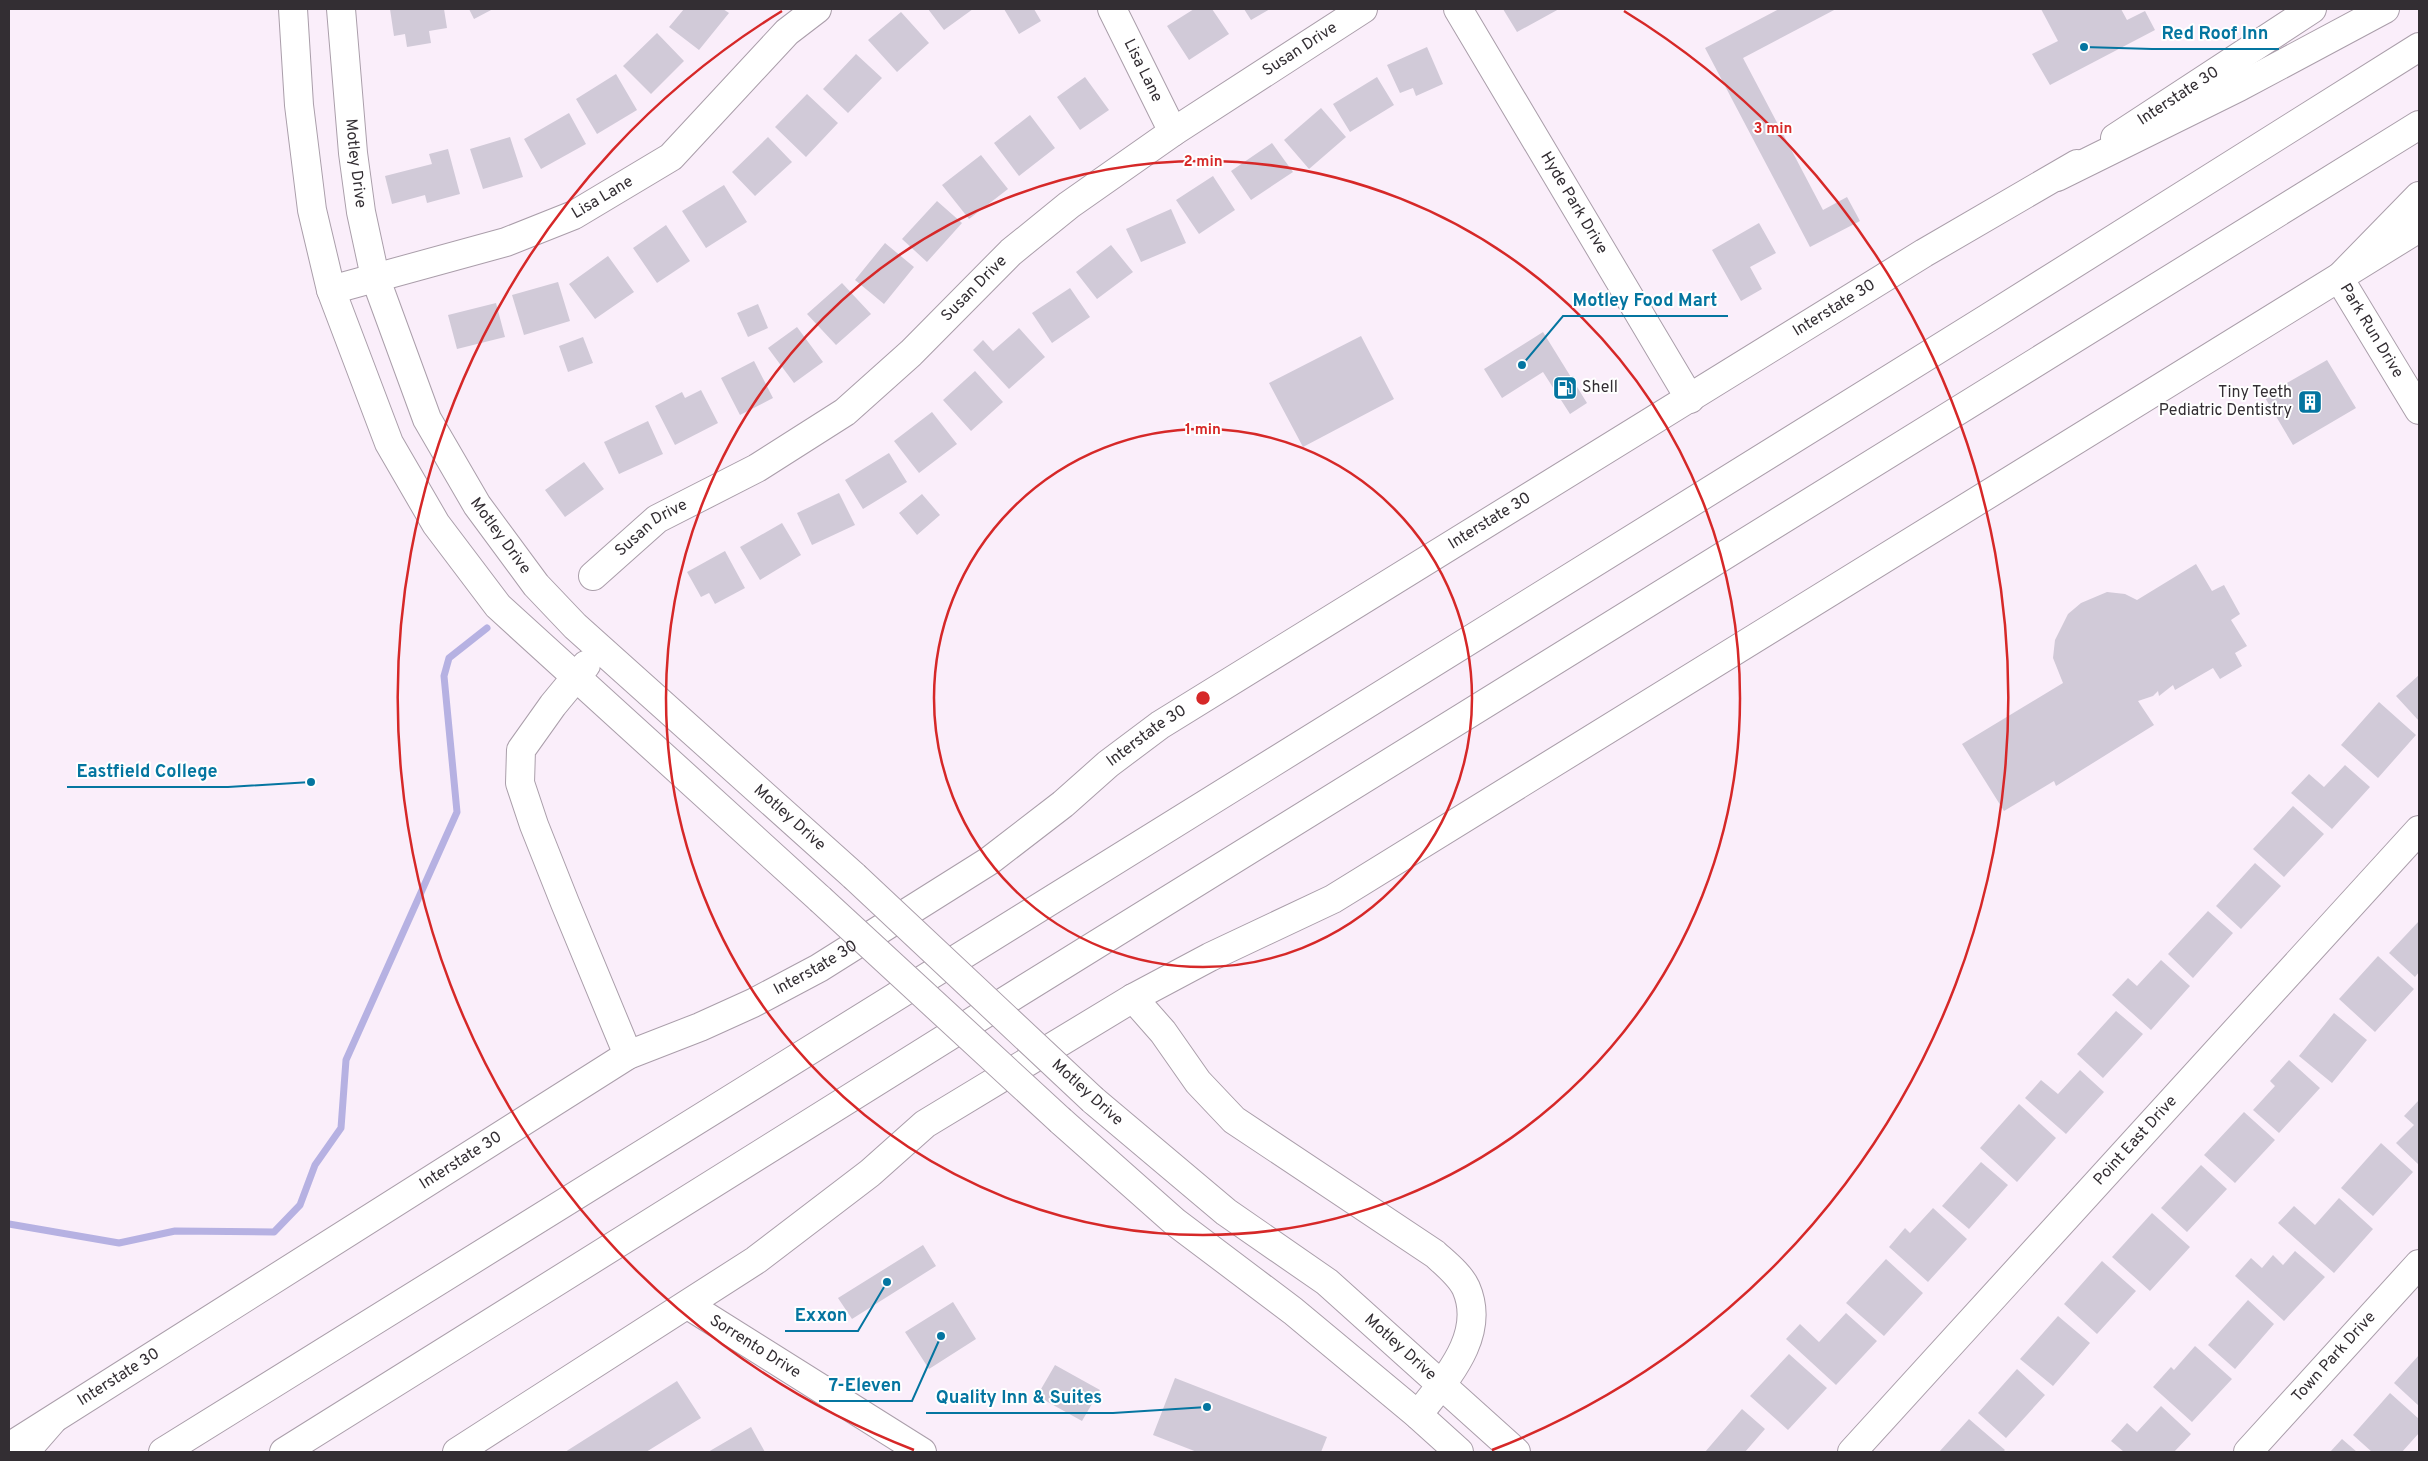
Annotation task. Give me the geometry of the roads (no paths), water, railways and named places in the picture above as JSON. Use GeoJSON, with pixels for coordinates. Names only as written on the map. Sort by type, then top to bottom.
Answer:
{"type":"FeatureCollection","features":[{"type":"Feature","properties":{"kind":"main road"},"geometry":{"type":"LineString","coordinates":[[293,9],[299,105],[312,210],[331,290],[389,443],[436,524],[498,606],[1061,1121],[1175,1222],[1293,1310],[1418,1415],[1452,1450],[1478,1417]]}},
{"type":"Feature","properties":{"kind":"main road","name":"Motley Drive"},"geometry":{"type":"LineString","coordinates":[[341,9],[353,153],[361,212],[375,277],[427,419],[477,505],[536,585],[600,649],[854,876],[1092,1100],[1226,1212],[1326,1282],[1516,1452]]}},
{"type":"Feature","properties":{"kind":"main road","name":"Lisa Lane"},"geometry":{"type":"LineString","coordinates":[[331,290],[506,242],[574,215],[670,157],[787,32],[816,9]]}},
{"type":"Feature","properties":{"kind":"main road","name":"Lisa Lane"},"geometry":{"type":"LineString","coordinates":[[1112,9],[1173,132]]}},
{"type":"Feature","properties":{"kind":"main road","name":"Susan Drive"},"geometry":{"type":"LineString","coordinates":[[593,576],[657,519],[757,468],[844,412],[911,353],[1011,252],[1069,205],[1173,132],[1363,9]]}},
{"type":"Feature","properties":{"kind":"main road","name":"Hyde Park Drive"},"geometry":{"type":"LineString","coordinates":[[1458,9],[1690,399]]}},
{"type":"Feature","properties":{"kind":"main road","name":"Interstate 30"},"geometry":{"type":"LineString","coordinates":[[9,1447],[628,1055],[744,1007],[820,968],[989,862],[1062,804],[1108,764],[1160,725],[1924,253],[2058,177],[2312,9]]}},
{"type":"Feature","properties":{"kind":"main road"},"geometry":{"type":"LineString","coordinates":[[2058,177],[2239,87],[2385,9]]}},
{"type":"Feature","properties":{"kind":"main road"},"geometry":{"type":"LineString","coordinates":[[163,1452],[2419,48]]}},
{"type":"Feature","properties":{"kind":"main road"},"geometry":{"type":"LineString","coordinates":[[284,1452],[1001,1004],[2419,126]]}},
{"type":"Feature","properties":{"kind":"main road"},"geometry":{"type":"LineString","coordinates":[[2339,278],[2419,196]]}},
{"type":"Feature","properties":{"kind":"main road"},"geometry":{"type":"LineString","coordinates":[[457,1452],[760,1258],[870,1173],[925,1124],[1133,998],[1210,957],[1333,899],[2419,228]]}},
{"type":"Feature","properties":{"kind":"main road","name":"Park Run Drive"},"geometry":{"type":"LineString","coordinates":[[2339,278],[2419,410]]}},
{"type":"Feature","properties":{"kind":"main road"},"geometry":{"type":"LineString","coordinates":[[600,649],[533,731],[520,750],[520,783],[558,886],[628,1055]]}},
{"type":"Feature","properties":{"kind":"main road","name":"Point East Drive"},"geometry":{"type":"LineString","coordinates":[[1852,1452],[2419,830]]}},
{"type":"Feature","properties":{"kind":"main road"},"geometry":{"type":"LineString","coordinates":[[1133,998],[1163,1032],[1198,1082],[1234,1120],[1420,1244],[1452,1269],[1466,1287],[1472,1310],[1471,1331],[1463,1350],[1442,1384],[1418,1415]]}},
{"type":"Feature","properties":{"kind":"main road","name":"Town Park Drive"},"geometry":{"type":"LineString","coordinates":[[2248,1452],[2419,1264]]}},
{"type":"Feature","properties":{"kind":"main road","name":"Sorrento Drive"},"geometry":{"type":"LineString","coordinates":[[688,1305],[922,1452]]}},
{"type":"Feature","properties":{"kind":"main road"},"geometry":{"type":"LineString","coordinates":[[25,1452],[52,1421]]}},
{"type":"Feature","properties":{"kind":"waterway"},"geometry":{"type":"LineString","coordinates":[[9,1224],[119,1243],[175,1231],[274,1232],[300,1205],[315,1165],[341,1128],[346,1060],[457,812],[444,676],[449,658],[487,628]]}},
{"type":"Feature","properties":{"kind":"place","name":"Red Roof Inn"},"geometry":{"type":"Point","coordinates":[2084,47]}},
{"type":"Feature","properties":{"kind":"place","name":"Motley Food Mart"},"geometry":{"type":"Point","coordinates":[1522,365]}},
{"type":"Feature","properties":{"kind":"place","name":"Shell"},"geometry":{"type":"Point","coordinates":[1565,388]}},
{"type":"Feature","properties":{"kind":"place","name":"Tiny Teeth Pediatric Dentistry"},"geometry":{"type":"Point","coordinates":[2310,402]}},
{"type":"Feature","properties":{"kind":"place","name":"Eastfield College"},"geometry":{"type":"Point","coordinates":[311,782]}},
{"type":"Feature","properties":{"kind":"place","name":"Exxon"},"geometry":{"type":"Point","coordinates":[887,1282]}},
{"type":"Feature","properties":{"kind":"place","name":"7-Eleven"},"geometry":{"type":"Point","coordinates":[941,1336]}},
{"type":"Feature","properties":{"kind":"place","name":"Quality Inn & Suites"},"geometry":{"type":"Point","coordinates":[1207,1407]}}]}
